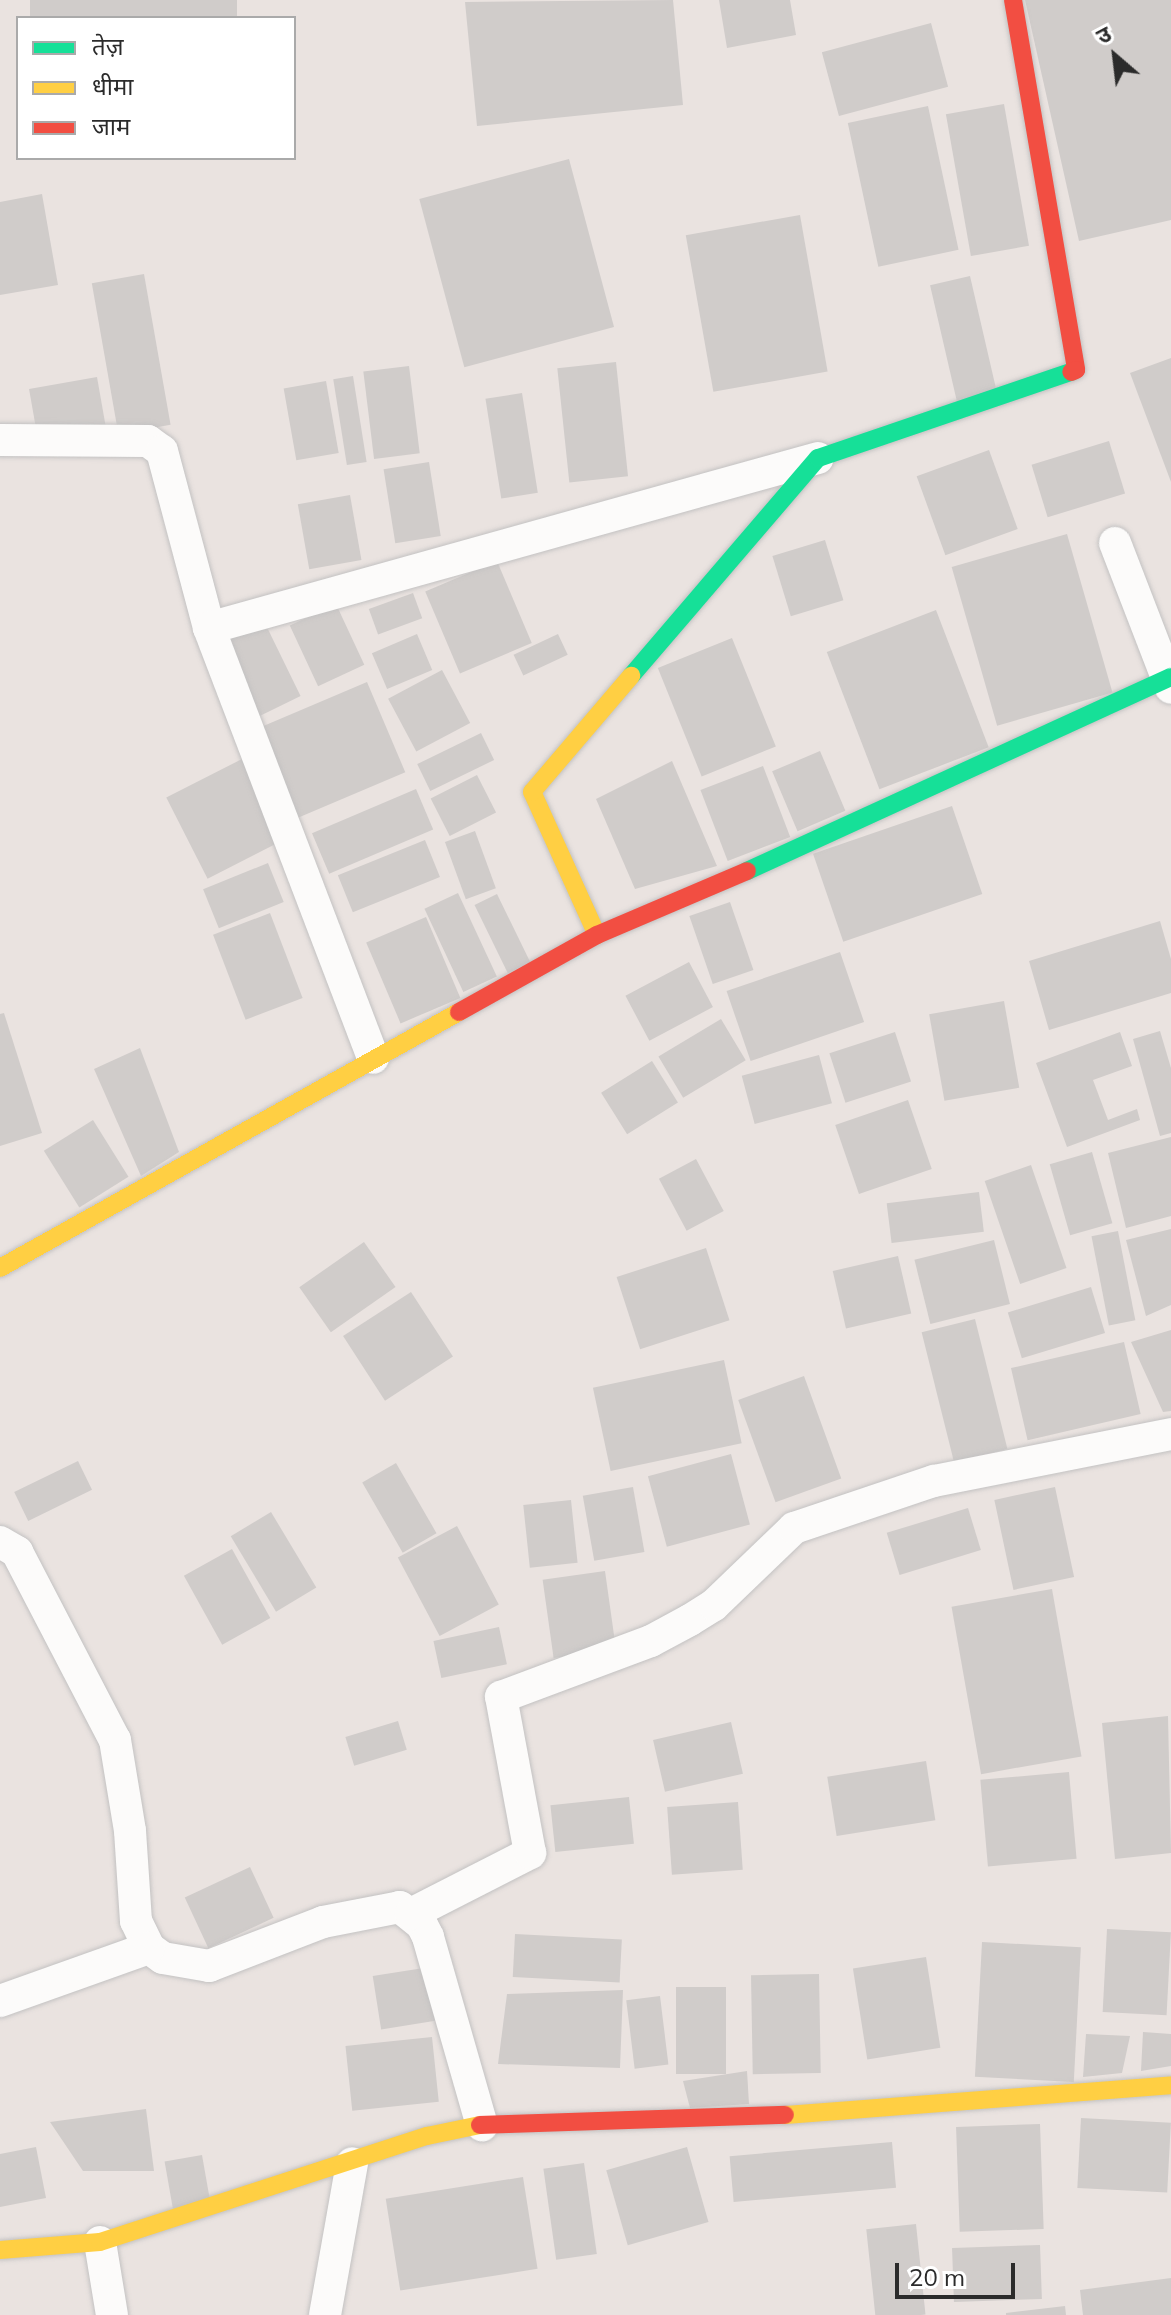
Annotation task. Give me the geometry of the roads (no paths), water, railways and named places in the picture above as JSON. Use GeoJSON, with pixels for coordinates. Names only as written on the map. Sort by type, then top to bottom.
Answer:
{"type":"FeatureCollection","features":[{"type":"Feature","properties":{"kind":"street"},"geometry":{"type":"LineString","coordinates":[[209,628],[818,458],[1076,370],[1013,0]]}},
{"type":"Feature","properties":{"kind":"street"},"geometry":{"type":"LineString","coordinates":[[0,440],[157,445],[209,628],[373,1058]]}},
{"type":"Feature","properties":{"kind":"street"},"geometry":{"type":"LineString","coordinates":[[597,935],[532,792],[818,458]]}},
{"type":"Feature","properties":{"kind":"street"},"geometry":{"type":"LineString","coordinates":[[0,1268],[597,935],[675,904],[1171,681],[1115,543]]}},
{"type":"Feature","properties":{"kind":"street"},"geometry":{"type":"LineString","coordinates":[[411,1914],[530,1853],[501,1697],[651,1641],[690,1620],[714,1605],[779,1537],[794,1528],[934,1481],[1171,1434]]}},
{"type":"Feature","properties":{"kind":"street"},"geometry":{"type":"LineString","coordinates":[[0,1542],[17,1552],[115,1740],[130,1831],[136,1921],[149,1948],[163,1958],[209,1966],[323,1922],[388,1906],[411,1914],[428,1937],[482,2125]]}},
{"type":"Feature","properties":{"kind":"street"},"geometry":{"type":"LineString","coordinates":[[0,2001],[149,1948]]}},
{"type":"Feature","properties":{"kind":"street"},"geometry":{"type":"LineString","coordinates":[[0,2250],[100,2242],[352,2163],[427,2136],[482,2125],[750,2118],[1171,2085]]}},
{"type":"Feature","properties":{"kind":"street"},"geometry":{"type":"LineString","coordinates":[[325,2315],[352,2163]]}},
{"type":"Feature","properties":{"kind":"street"},"geometry":{"type":"LineString","coordinates":[[100,2242],[112,2315]]}}]}
